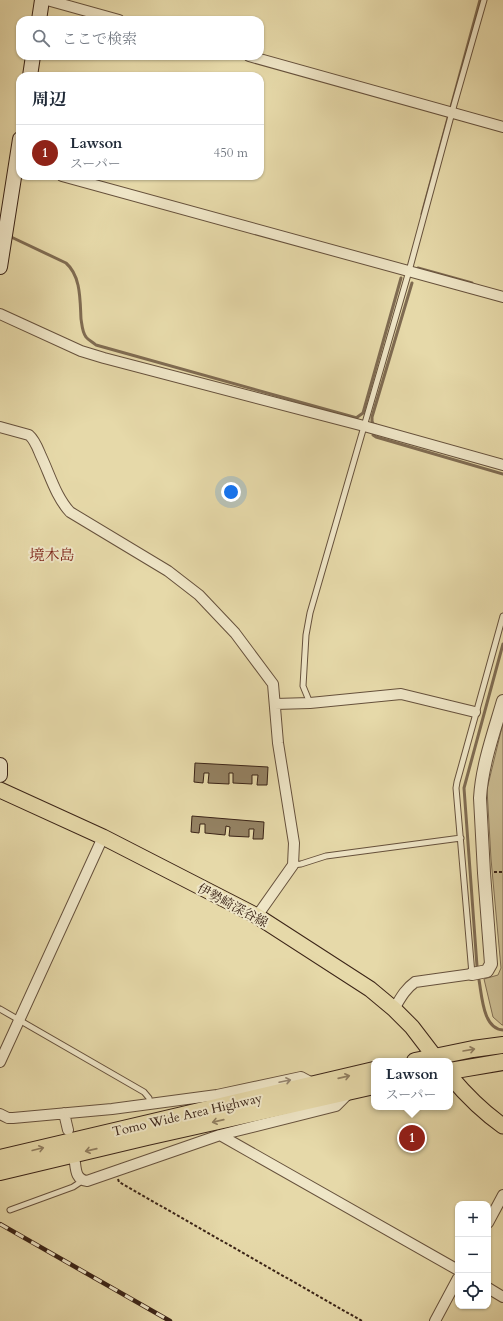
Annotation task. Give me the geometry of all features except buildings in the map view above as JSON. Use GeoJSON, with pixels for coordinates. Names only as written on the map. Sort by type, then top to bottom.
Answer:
{"type":"FeatureCollection","features":[{"type":"Feature","properties":{"kind":"highway"},"geometry":{"type":"LineString","coordinates":[[441,1058],[473,1049],[503,1045]]}},
{"type":"Feature","properties":{"kind":"highway"},"geometry":{"type":"LineString","coordinates":[[453,1070],[503,1062]]}},
{"type":"Feature","properties":{"kind":"highway","name":"Tomo Wide Area Highway"},"geometry":{"type":"LineString","coordinates":[[0,1158],[371,1071]]}},
{"type":"Feature","properties":{"kind":"highway","name":"Tomo Wide Area Highway"},"geometry":{"type":"LineString","coordinates":[[0,1172],[155,1135],[371,1087]]}},
{"type":"Feature","properties":{"kind":"main road"},"geometry":{"type":"LineString","coordinates":[[40,16],[42,0]]}},
{"type":"Feature","properties":{"kind":"main road"},"geometry":{"type":"LineString","coordinates":[[31,72],[32,60]]}},
{"type":"Feature","properties":{"kind":"main road"},"geometry":{"type":"LineString","coordinates":[[0,267],[2,241],[16,174]]}},
{"type":"Feature","properties":{"kind":"main road"},"geometry":{"type":"LineString","coordinates":[[0,765],[0,775]]}},
{"type":"Feature","properties":{"kind":"main road","name":"伊勢崎深谷線"},"geometry":{"type":"LineString","coordinates":[[0,790],[103,837],[257,916],[353,977],[394,1009],[412,1027],[436,1058]]}},
{"type":"Feature","properties":{"kind":"main road"},"geometry":{"type":"LineString","coordinates":[[453,1080],[461,1090],[487,1115],[503,1126]]}},
{"type":"Feature","properties":{"kind":"street"},"geometry":{"type":"LineString","coordinates":[[47,0],[105,16]]}},
{"type":"Feature","properties":{"kind":"street"},"geometry":{"type":"LineString","coordinates":[[264,60],[503,127]]}},
{"type":"Feature","properties":{"kind":"street"},"geometry":{"type":"LineString","coordinates":[[77,180],[503,297]]}},
{"type":"Feature","properties":{"kind":"street"},"geometry":{"type":"LineString","coordinates":[[0,314],[81,351],[104,358],[364,426],[503,465]]}},
{"type":"Feature","properties":{"kind":"street"},"geometry":{"type":"LineString","coordinates":[[0,427],[24,432],[32,438],[63,504],[70,512],[168,571],[199,595],[239,638],[273,684],[278,743],[294,843],[293,864],[257,916]]}},
{"type":"Feature","properties":{"kind":"street"},"geometry":{"type":"LineString","coordinates":[[275,704],[310,704],[401,694],[476,712]]}},
{"type":"Feature","properties":{"kind":"street"},"geometry":{"type":"LineString","coordinates":[[394,1009],[409,986],[415,982],[487,971],[492,964],[484,873],[480,792],[486,762],[503,701]]}},
{"type":"Feature","properties":{"kind":"street"},"geometry":{"type":"LineString","coordinates":[[0,1062],[103,837]]}},
{"type":"Feature","properties":{"kind":"street"},"geometry":{"type":"LineString","coordinates":[[0,1114],[8,1118],[13,1118],[150,1104],[217,1095],[301,1078],[314,1084]]}},
{"type":"Feature","properties":{"kind":"street"},"geometry":{"type":"LineString","coordinates":[[75,1162],[76,1172],[79,1179],[82,1181],[88,1181],[220,1135],[336,1106],[350,1092]]}},
{"type":"Feature","properties":{"kind":"street"},"geometry":{"type":"LineString","coordinates":[[64,1113],[68,1130]]}},
{"type":"Feature","properties":{"kind":"street"},"geometry":{"type":"LineString","coordinates":[[220,1135],[455,1268]]}},
{"type":"Feature","properties":{"kind":"street"},"geometry":{"type":"LineString","coordinates":[[491,1217],[503,1195]]}},
{"type":"Feature","properties":{"kind":"street"},"geometry":{"type":"LineString","coordinates":[[435,1321],[455,1284]]}},
{"type":"Feature","properties":{"kind":"street"},"geometry":{"type":"LineString","coordinates":[[491,1290],[503,1297]]}},
{"type":"Feature","properties":{"kind":"lane"},"geometry":{"type":"LineString","coordinates":[[310,704],[303,686],[307,628],[316,592],[409,271],[484,0]]}},
{"type":"Feature","properties":{"kind":"lane"},"geometry":{"type":"LineString","coordinates":[[472,974],[457,782],[503,616]]}},
{"type":"Feature","properties":{"kind":"lane"},"geometry":{"type":"LineString","coordinates":[[293,864],[301,864],[326,856],[461,838]]}},
{"type":"Feature","properties":{"kind":"lane"},"geometry":{"type":"LineString","coordinates":[[0,1009],[144,1092],[149,1098],[150,1104]]}},
{"type":"Feature","properties":{"kind":"lane"},"geometry":{"type":"LineString","coordinates":[[10,1210],[73,1187],[82,1181]]}},
{"type":"Feature","properties":{"kind":"path"},"geometry":{"type":"LineString","coordinates":[[492,872],[503,872]]}},
{"type":"Feature","properties":{"kind":"path"},"geometry":{"type":"LineString","coordinates":[[115,1172],[119,1182],[362,1321]]}},
{"type":"Feature","properties":{"kind":"shaded area"},"geometry":{"type":"Polygon","coordinates":[[[503,723],[502,1025],[493,1017],[484,979],[498,975],[501,968],[491,859],[487,789],[503,723]]]}},
{"type":"Feature","properties":{"kind":"waterway"},"geometry":{"type":"LineString","coordinates":[[422,214],[480,0]]}},
{"type":"Feature","properties":{"kind":"waterway"},"geometry":{"type":"LineString","coordinates":[[9,236],[66,263],[71,268],[75,275],[79,289],[82,328],[87,338],[96,345],[357,418]]}},
{"type":"Feature","properties":{"kind":"waterway"},"geometry":{"type":"LineString","coordinates":[[418,268],[472,283]]}},
{"type":"Feature","properties":{"kind":"waterway"},"geometry":{"type":"LineString","coordinates":[[356,418],[363,413],[401,278]]}},
{"type":"Feature","properties":{"kind":"waterway"},"geometry":{"type":"LineString","coordinates":[[376,425],[373,424],[372,417],[412,283]]}},
{"type":"Feature","properties":{"kind":"waterway"},"geometry":{"type":"LineString","coordinates":[[373,435],[503,474]]}},
{"type":"Feature","properties":{"kind":"waterway"},"geometry":{"type":"LineString","coordinates":[[477,966],[464,788],[503,644]]}},
{"type":"Feature","properties":{"kind":"waterway"},"geometry":{"type":"LineString","coordinates":[[479,980],[487,1018],[496,1028],[503,1030]]}},
{"type":"Feature","properties":{"kind":"railway"},"geometry":{"type":"LineString","coordinates":[[0,1224],[170,1321]]}},
{"type":"Feature","properties":{"kind":"place","name":"Lawson"},"geometry":{"type":"Point","coordinates":[412,1138]}},
{"type":"Feature","properties":{"kind":"district","name":"境木島"},"geometry":{"type":"Point","coordinates":[52,555]}}]}
